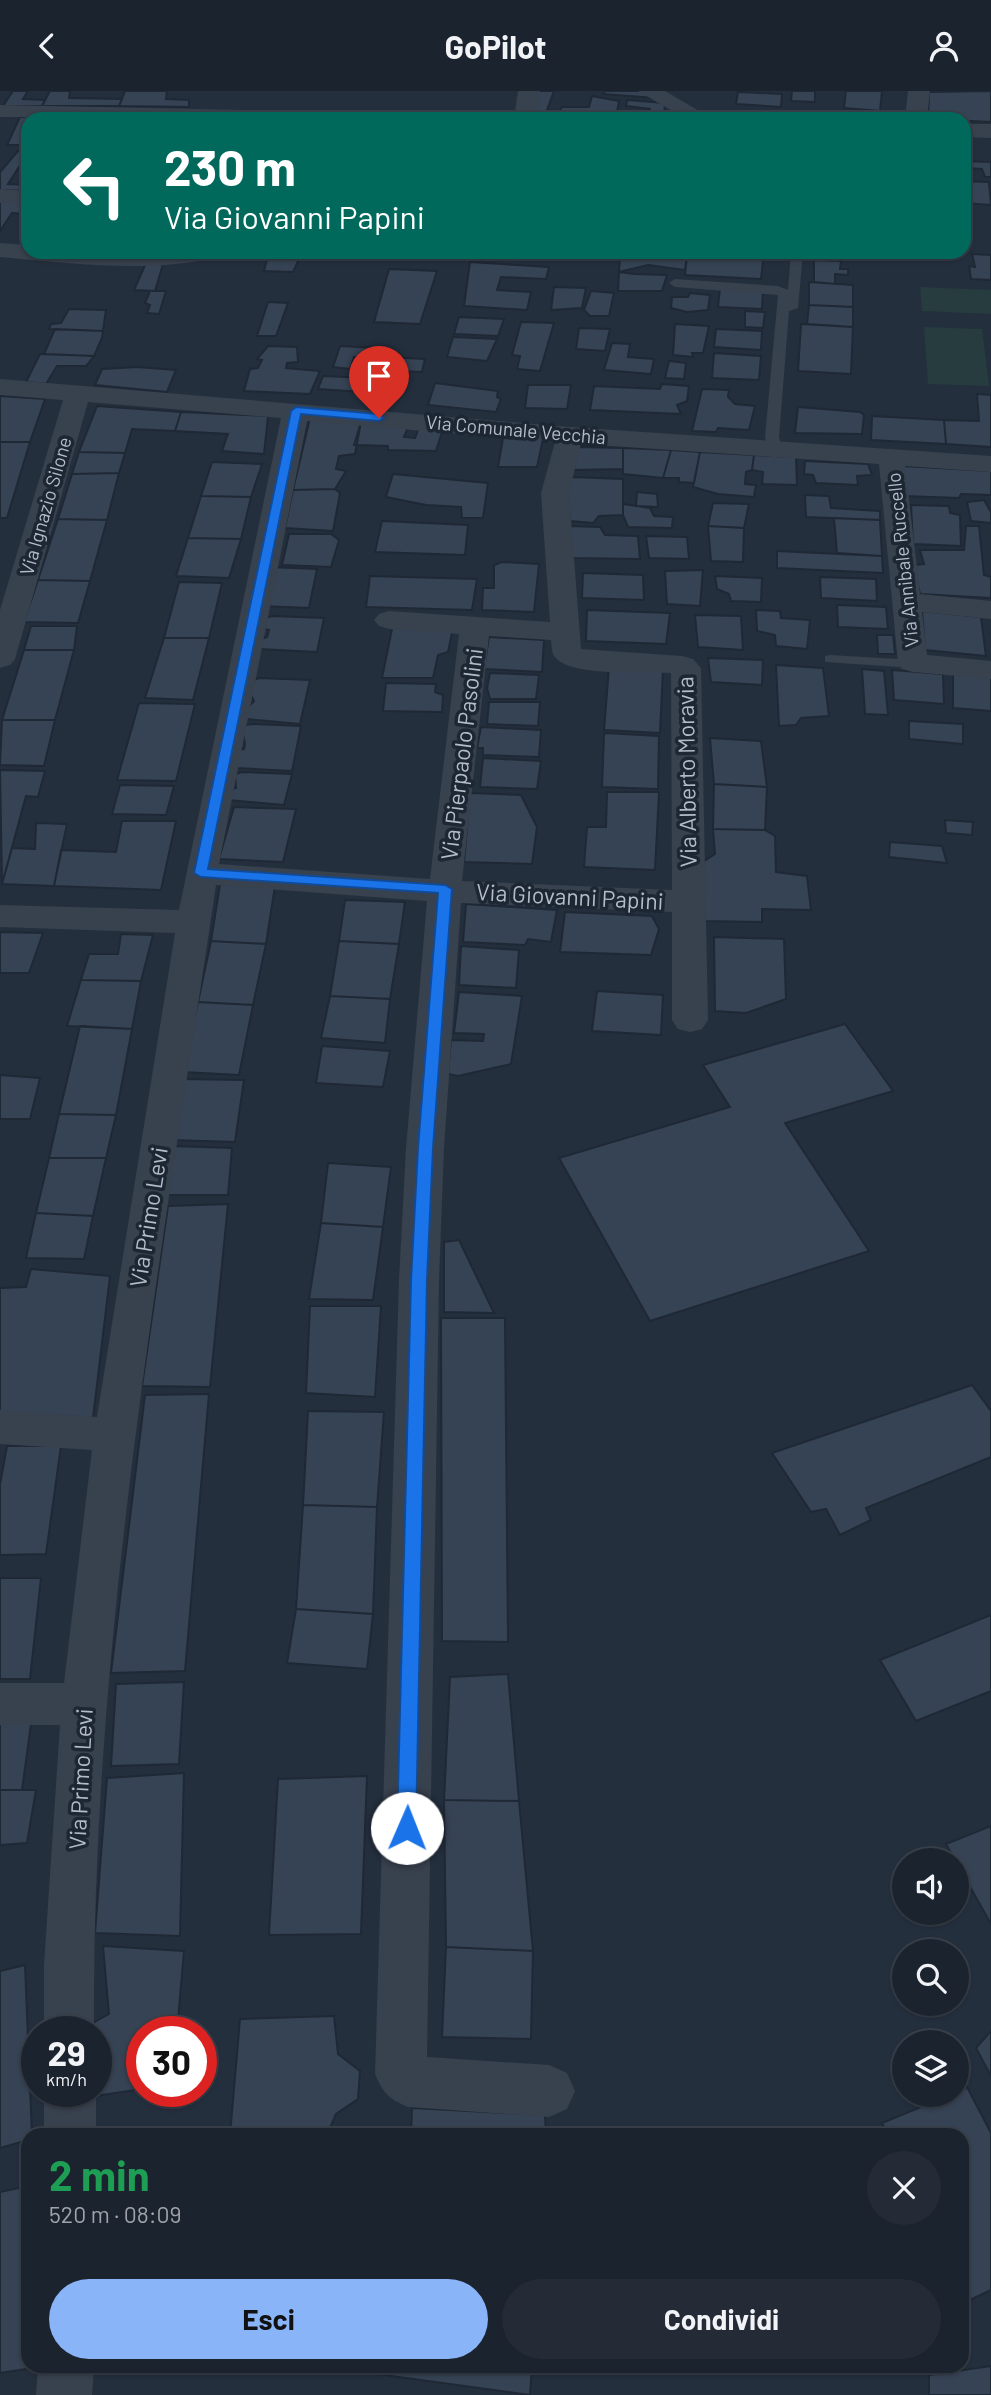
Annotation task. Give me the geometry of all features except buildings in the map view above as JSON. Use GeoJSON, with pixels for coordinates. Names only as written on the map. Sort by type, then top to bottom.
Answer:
{"type":"FeatureCollection","features":[{"type":"Feature","properties":{"kind":"street"},"geometry":{"type":"LineString","coordinates":[[526,112],[529,91]]}},
{"type":"Feature","properties":{"kind":"street"},"geometry":{"type":"LineString","coordinates":[[649,91],[678,98],[694,112]]}},
{"type":"Feature","properties":{"kind":"street"},"geometry":{"type":"LineString","coordinates":[[917,112],[919,91]]}},
{"type":"Feature","properties":{"kind":"street"},"geometry":{"type":"LineString","coordinates":[[0,111],[50,112]]}},
{"type":"Feature","properties":{"kind":"street"},"geometry":{"type":"LineString","coordinates":[[971,130],[991,131]]}},
{"type":"Feature","properties":{"kind":"street"},"geometry":{"type":"LineString","coordinates":[[0,196],[21,198]]}},
{"type":"Feature","properties":{"kind":"street"},"geometry":{"type":"LineString","coordinates":[[0,250],[21,251]]}},
{"type":"Feature","properties":{"kind":"street","name":"Via Comunale Vecchia"},"geometry":{"type":"LineString","coordinates":[[0,387],[570,435],[991,464]]}},
{"type":"Feature","properties":{"kind":"street","name":"Via Ignazio Silone"},"geometry":{"type":"LineString","coordinates":[[0,659],[78,393]]}},
{"type":"Feature","properties":{"kind":"street","name":"Via Primo Levi"},"geometry":{"type":"LineString","coordinates":[[69,2016],[69,1965],[84,1703],[115,1436],[192,922],[296,411]]}},
{"type":"Feature","properties":{"kind":"street","name":"Via Alberto Moravia"},"geometry":{"type":"LineString","coordinates":[[570,435],[555,493],[566,651],[572,658],[685,667],[690,1020]]}},
{"type":"Feature","properties":{"kind":"street","name":"Via Annibale Ruccello"},"geometry":{"type":"LineString","coordinates":[[891,456],[904,601],[914,664],[991,670]]}},
{"type":"Feature","properties":{"kind":"street"},"geometry":{"type":"LineString","coordinates":[[904,601],[991,610]]}},
{"type":"Feature","properties":{"kind":"street"},"geometry":{"type":"LineString","coordinates":[[389,620],[564,632]]}},
{"type":"Feature","properties":{"kind":"street","name":"Via Pierpaolo Pasolini"},"geometry":{"type":"LineString","coordinates":[[475,626],[445,889],[425,1148],[419,1280],[401,2074],[408,2081],[414,2082],[549,2091]]}},
{"type":"Feature","properties":{"kind":"street","name":"Via Giovanni Papini"},"geometry":{"type":"LineString","coordinates":[[201,873],[688,902]]}},
{"type":"Feature","properties":{"kind":"street"},"geometry":{"type":"LineString","coordinates":[[0,916],[192,922]]}},
{"type":"Feature","properties":{"kind":"street"},"geometry":{"type":"LineString","coordinates":[[0,1427],[115,1436]]}},
{"type":"Feature","properties":{"kind":"street"},"geometry":{"type":"LineString","coordinates":[[0,1704],[84,1703]]}},
{"type":"Feature","properties":{"kind":"street"},"geometry":{"type":"LineString","coordinates":[[70,2107],[70,2128]]}},
{"type":"Feature","properties":{"kind":"street"},"geometry":{"type":"LineString","coordinates":[[64,2395],[66,2373]]}},
{"type":"Feature","properties":{"kind":"lane"},"geometry":{"type":"LineString","coordinates":[[775,448],[780,438],[796,259]]}},
{"type":"Feature","properties":{"kind":"lane"},"geometry":{"type":"LineString","coordinates":[[676,283],[778,290],[784,293],[772,437],[775,448]]}},
{"type":"Feature","properties":{"kind":"lane","name":"Via Annibale Ruccello"},"geometry":{"type":"LineString","coordinates":[[830,659],[914,664]]}},
{"type":"Feature","properties":{"kind":"green space"},"geometry":{"type":"Polygon","coordinates":[[[920,287],[991,290],[991,314],[922,311],[920,287]]]}},
{"type":"Feature","properties":{"kind":"green space"},"geometry":{"type":"Polygon","coordinates":[[[924,327],[982,329],[989,386],[928,384],[924,327]]]}},
{"type":"Feature","properties":{"kind":"route"},"geometry":{"type":"LineString","coordinates":[[379,418],[296,411],[201,873],[425,890],[445,889],[425,1148],[419,1280],[407,1828]]}}]}
